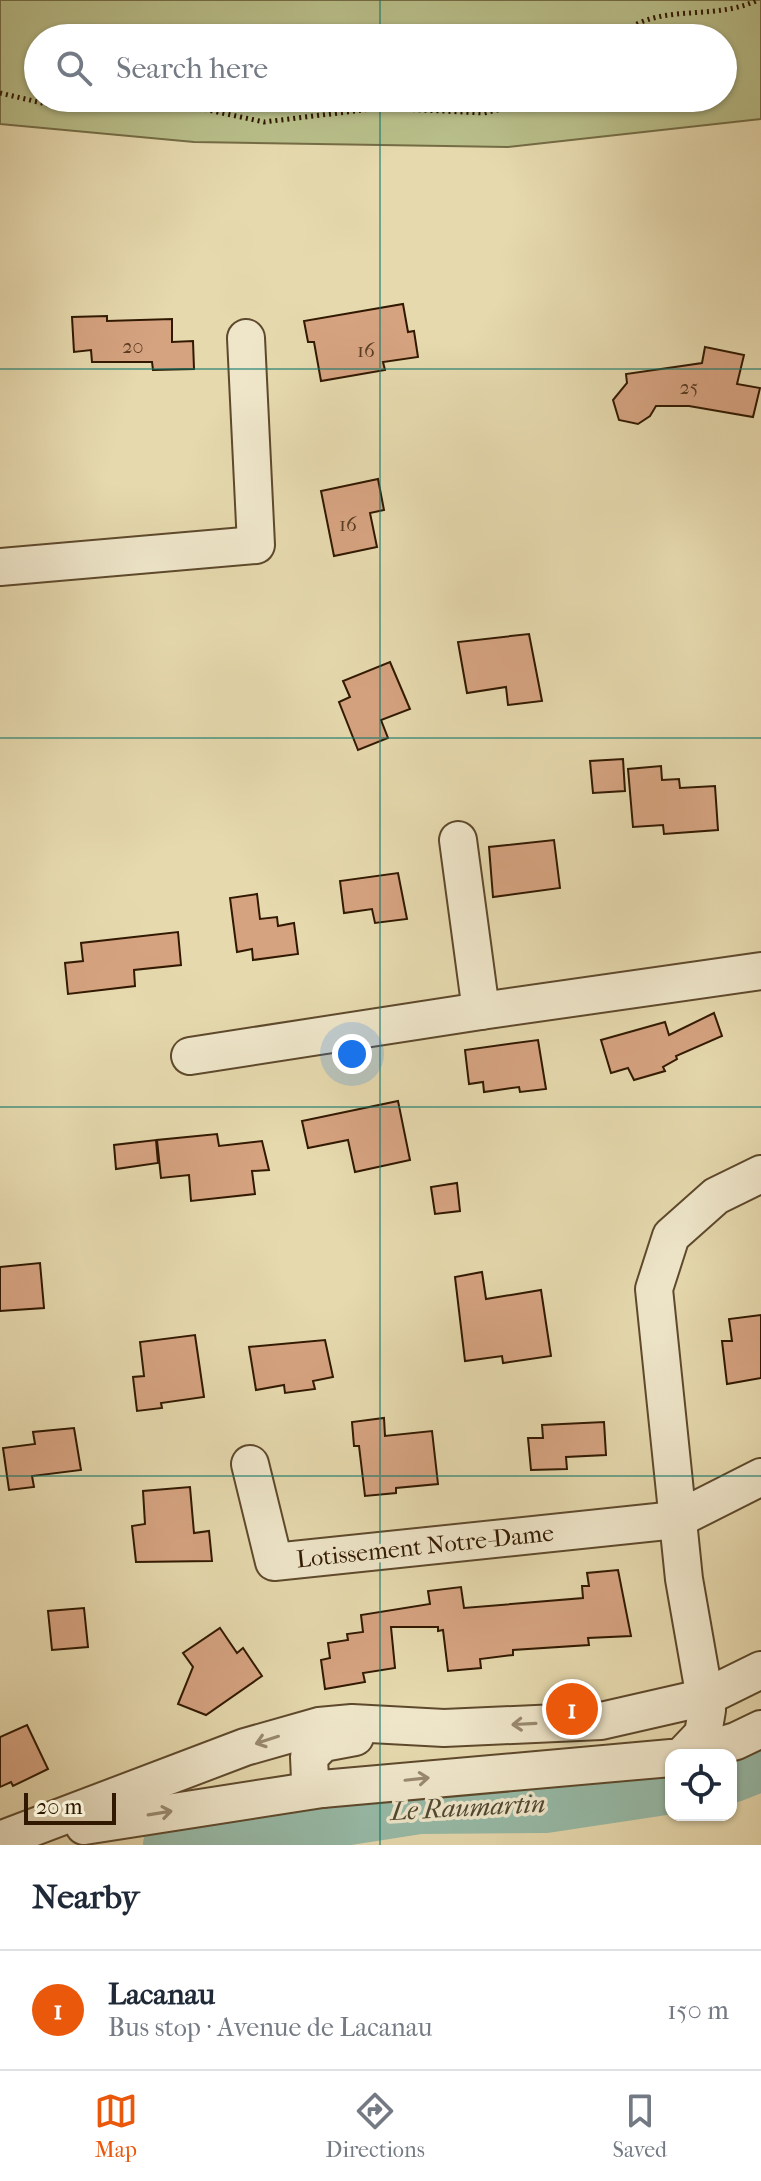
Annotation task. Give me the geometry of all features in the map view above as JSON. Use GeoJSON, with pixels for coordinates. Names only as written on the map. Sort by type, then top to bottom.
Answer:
{"type":"FeatureCollection","features":[{"type":"Feature","properties":{"kind":"street"},"geometry":{"type":"LineString","coordinates":[[0,567],[256,545],[246,338]]}},
{"type":"Feature","properties":{"kind":"street"},"geometry":{"type":"LineString","coordinates":[[458,840],[481,1011]]}},
{"type":"Feature","properties":{"kind":"street"},"geometry":{"type":"LineString","coordinates":[[190,1056],[761,971]]}},
{"type":"Feature","properties":{"kind":"street"},"geometry":{"type":"LineString","coordinates":[[689,1749],[703,1734],[706,1697],[676,1520],[654,1289],[671,1236],[716,1196],[761,1174]]}},
{"type":"Feature","properties":{"kind":"street","name":"Lotissement Notre-Dame"},"geometry":{"type":"LineString","coordinates":[[250,1464],[274,1562],[676,1520],[761,1477]]}},
{"type":"Feature","properties":{"kind":"street"},"geometry":{"type":"LineString","coordinates":[[694,1631],[730,1656],[761,1667]]}},
{"type":"Feature","properties":{"kind":"street"},"geometry":{"type":"LineString","coordinates":[[666,1709],[679,1691],[690,1661],[694,1631]]}},
{"type":"Feature","properties":{"kind":"street"},"geometry":{"type":"LineString","coordinates":[[322,1789],[310,1779],[309,1757],[323,1743],[338,1738],[444,1728],[601,1721],[666,1709],[706,1697],[761,1667]]}},
{"type":"Feature","properties":{"kind":"street"},"geometry":{"type":"LineString","coordinates":[[444,1728],[352,1723],[281,1736],[0,1840],[322,1789],[665,1759]]}},
{"type":"Feature","properties":{"kind":"street"},"geometry":{"type":"LineString","coordinates":[[706,1749],[761,1729]]}},
{"type":"Feature","properties":{"kind":"path"},"geometry":{"type":"LineString","coordinates":[[633,24],[644,15],[666,11],[723,11],[758,0]]}},
{"type":"Feature","properties":{"kind":"path"},"geometry":{"type":"LineString","coordinates":[[0,93],[24,99]]}},
{"type":"Feature","properties":{"kind":"path"},"geometry":{"type":"LineString","coordinates":[[217,112],[264,122],[347,112]]}},
{"type":"Feature","properties":{"kind":"path"},"geometry":{"type":"LineString","coordinates":[[463,112],[488,112]]}},
{"type":"Feature","properties":{"kind":"green space"},"geometry":{"type":"Polygon","coordinates":[[[0,0],[761,0],[761,119],[508,147],[194,142],[0,124],[0,0]]]}},
{"type":"Feature","properties":{"kind":"building"},"geometry":{"type":"Polygon","coordinates":[[[403,304],[408,332],[414,331],[418,357],[383,362],[385,370],[321,381],[314,342],[308,342],[304,321],[403,304]]]}},
{"type":"Feature","properties":{"kind":"building"},"geometry":{"type":"Polygon","coordinates":[[[107,316],[107,321],[172,319],[172,342],[193,341],[194,369],[153,370],[152,362],[92,362],[91,350],[74,352],[72,317],[107,316]]]}},
{"type":"Feature","properties":{"kind":"building"},"geometry":{"type":"Polygon","coordinates":[[[705,347],[744,355],[737,384],[760,388],[753,417],[689,406],[656,406],[650,416],[638,424],[619,420],[613,400],[627,383],[626,374],[702,363],[705,347]]]}},
{"type":"Feature","properties":{"kind":"building"},"geometry":{"type":"Polygon","coordinates":[[[378,479],[384,510],[370,513],[377,547],[334,556],[321,491],[378,479]]]}},
{"type":"Feature","properties":{"kind":"building"},"geometry":{"type":"Polygon","coordinates":[[[529,634],[542,701],[508,705],[506,687],[467,693],[458,642],[529,634]]]}},
{"type":"Feature","properties":{"kind":"building"},"geometry":{"type":"Polygon","coordinates":[[[390,662],[410,709],[381,720],[388,738],[358,750],[339,702],[350,697],[343,681],[390,662]]]}},
{"type":"Feature","properties":{"kind":"building"},"geometry":{"type":"Polygon","coordinates":[[[623,759],[625,791],[593,793],[590,761],[623,759]]]}},
{"type":"Feature","properties":{"kind":"building"},"geometry":{"type":"Polygon","coordinates":[[[661,766],[662,780],[679,779],[680,788],[715,786],[718,830],[664,834],[663,825],[633,827],[628,769],[661,766]]]}},
{"type":"Feature","properties":{"kind":"building"},"geometry":{"type":"Polygon","coordinates":[[[554,840],[560,888],[493,897],[489,847],[554,840]]]}},
{"type":"Feature","properties":{"kind":"building"},"geometry":{"type":"Polygon","coordinates":[[[398,873],[407,919],[375,923],[372,909],[344,913],[340,881],[398,873]]]}},
{"type":"Feature","properties":{"kind":"building"},"geometry":{"type":"Polygon","coordinates":[[[257,894],[260,919],[277,917],[278,926],[294,923],[298,954],[253,960],[252,949],[237,952],[230,898],[257,894]]]}},
{"type":"Feature","properties":{"kind":"building"},"geometry":{"type":"Polygon","coordinates":[[[178,932],[181,965],[134,970],[135,986],[68,994],[65,963],[83,961],[81,943],[178,932]]]}},
{"type":"Feature","properties":{"kind":"building"},"geometry":{"type":"Polygon","coordinates":[[[714,1013],[722,1036],[676,1056],[677,1059],[663,1067],[665,1071],[634,1080],[628,1068],[611,1073],[601,1040],[665,1022],[669,1035],[714,1013]]]}},
{"type":"Feature","properties":{"kind":"building"},"geometry":{"type":"Polygon","coordinates":[[[538,1040],[546,1089],[520,1092],[519,1087],[484,1092],[483,1082],[469,1084],[465,1050],[538,1040]]]}},
{"type":"Feature","properties":{"kind":"building"},"geometry":{"type":"Polygon","coordinates":[[[398,1101],[410,1160],[355,1172],[348,1140],[308,1148],[302,1121],[398,1101]]]}},
{"type":"Feature","properties":{"kind":"building"},"geometry":{"type":"Polygon","coordinates":[[[217,1134],[219,1146],[262,1141],[269,1170],[252,1171],[255,1194],[191,1201],[189,1175],[161,1178],[157,1140],[217,1134]]]}},
{"type":"Feature","properties":{"kind":"building"},"geometry":{"type":"Polygon","coordinates":[[[156,1140],[158,1163],[116,1169],[114,1145],[156,1140]]]}},
{"type":"Feature","properties":{"kind":"building"},"geometry":{"type":"Polygon","coordinates":[[[457,1183],[460,1211],[435,1214],[431,1187],[457,1183]]]}},
{"type":"Feature","properties":{"kind":"building"},"geometry":{"type":"Polygon","coordinates":[[[40,1263],[44,1308],[0,1311],[0,1267],[40,1263]]]}},
{"type":"Feature","properties":{"kind":"building"},"geometry":{"type":"Polygon","coordinates":[[[482,1272],[486,1299],[541,1290],[551,1356],[503,1363],[502,1356],[465,1361],[455,1277],[482,1272]]]}},
{"type":"Feature","properties":{"kind":"building"},"geometry":{"type":"Polygon","coordinates":[[[761,1315],[761,1378],[727,1384],[722,1341],[732,1341],[729,1319],[761,1315]]]}},
{"type":"Feature","properties":{"kind":"building"},"geometry":{"type":"Polygon","coordinates":[[[195,1335],[204,1397],[161,1403],[162,1408],[137,1411],[133,1377],[144,1376],[140,1342],[195,1335]]]}},
{"type":"Feature","properties":{"kind":"building"},"geometry":{"type":"Polygon","coordinates":[[[325,1340],[333,1377],[313,1381],[315,1389],[285,1393],[284,1385],[256,1390],[249,1347],[325,1340]]]}},
{"type":"Feature","properties":{"kind":"building"},"geometry":{"type":"Polygon","coordinates":[[[384,1418],[385,1436],[432,1431],[438,1484],[396,1488],[396,1493],[365,1496],[359,1446],[354,1446],[352,1422],[384,1418]]]}},
{"type":"Feature","properties":{"kind":"building"},"geometry":{"type":"Polygon","coordinates":[[[604,1422],[606,1455],[566,1457],[567,1469],[531,1470],[528,1438],[543,1438],[542,1425],[604,1422]]]}},
{"type":"Feature","properties":{"kind":"building"},"geometry":{"type":"Polygon","coordinates":[[[74,1428],[81,1470],[32,1476],[34,1487],[9,1490],[3,1448],[35,1444],[33,1432],[74,1428]]]}},
{"type":"Feature","properties":{"kind":"building"},"geometry":{"type":"Polygon","coordinates":[[[190,1487],[194,1533],[209,1531],[212,1561],[136,1562],[132,1526],[145,1524],[143,1491],[190,1487]]]}},
{"type":"Feature","properties":{"kind":"building"},"geometry":{"type":"Polygon","coordinates":[[[618,1570],[631,1636],[588,1638],[589,1645],[513,1650],[513,1655],[480,1659],[481,1668],[448,1671],[443,1630],[438,1631],[438,1627],[391,1627],[395,1668],[363,1673],[365,1682],[325,1689],[321,1660],[330,1658],[328,1643],[348,1640],[347,1634],[363,1632],[361,1615],[430,1604],[428,1591],[461,1587],[464,1608],[583,1598],[582,1586],[589,1586],[587,1573],[618,1570]]]}},
{"type":"Feature","properties":{"kind":"building"},"geometry":{"type":"Polygon","coordinates":[[[84,1608],[88,1647],[52,1650],[48,1611],[84,1608]]]}},
{"type":"Feature","properties":{"kind":"building"},"geometry":{"type":"Polygon","coordinates":[[[220,1628],[237,1653],[243,1648],[262,1676],[206,1715],[178,1704],[193,1667],[183,1653],[220,1628]]]}},
{"type":"Feature","properties":{"kind":"building"},"geometry":{"type":"Polygon","coordinates":[[[27,1725],[48,1769],[13,1786],[11,1782],[0,1787],[0,1737],[27,1725]]]}},
{"type":"Feature","properties":{"kind":"waterway","name":"Le Raumartin"},"geometry":{"type":"LineString","coordinates":[[737,1773],[761,1763]]}},
{"type":"Feature","properties":{"kind":"waterway","name":"Le Raumartin"},"geometry":{"type":"LineString","coordinates":[[171,1845],[419,1806],[545,1805],[665,1787]]}},
{"type":"Feature","properties":{"kind":"place","name":"Lacanau"},"geometry":{"type":"Point","coordinates":[572,1709]}}]}
